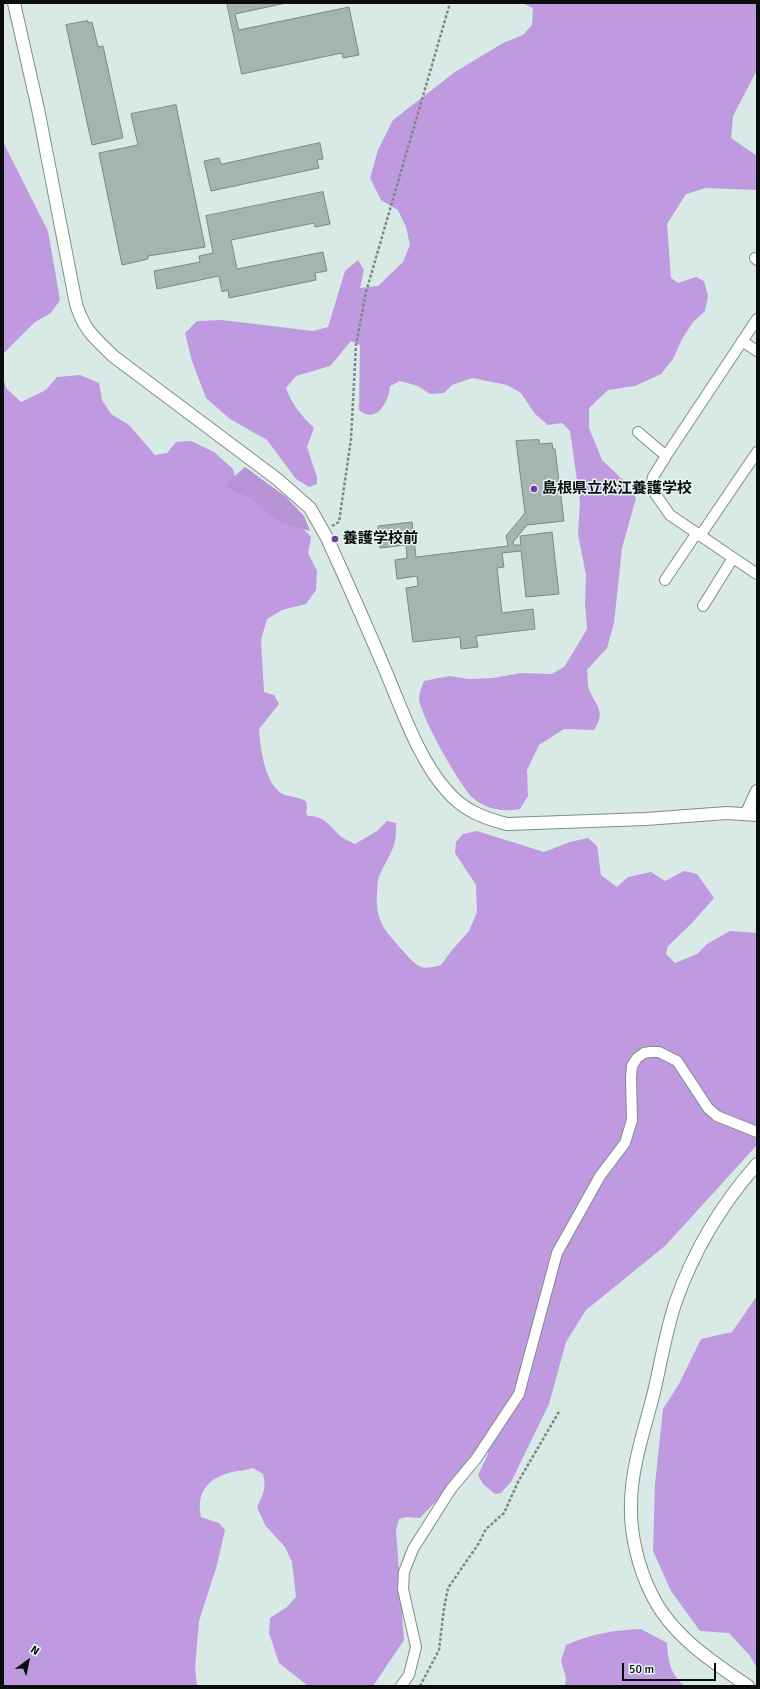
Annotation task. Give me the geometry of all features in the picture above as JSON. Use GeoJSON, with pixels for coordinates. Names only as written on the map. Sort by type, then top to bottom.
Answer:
{"type":"FeatureCollection","features":[{"type":"Feature","properties":{"kind":"street"},"geometry":{"type":"LineString","coordinates":[[14,3],[38,109],[75,296],[82,321],[90,334],[113,356],[277,479],[310,508],[323,532],[362,615],[414,735],[433,773],[447,792],[473,813],[487,819],[507,824],[522,824],[752,814],[757,791]]}},
{"type":"Feature","properties":{"kind":"street"},"geometry":{"type":"LineString","coordinates":[[757,319],[653,476],[651,488],[656,498],[670,515],[757,574]]}},
{"type":"Feature","properties":{"kind":"street"},"geometry":{"type":"LineString","coordinates":[[742,341],[757,351]]}},
{"type":"Feature","properties":{"kind":"street"},"geometry":{"type":"LineString","coordinates":[[638,432],[666,456]]}},
{"type":"Feature","properties":{"kind":"street"},"geometry":{"type":"LineString","coordinates":[[665,580],[757,452]]}},
{"type":"Feature","properties":{"kind":"street"},"geometry":{"type":"LineString","coordinates":[[703,606],[733,558]]}},
{"type":"Feature","properties":{"kind":"street"},"geometry":{"type":"LineString","coordinates":[[402,1686],[409,1675],[416,1647],[403,1590],[404,1572],[413,1549],[451,1489],[476,1459],[519,1394],[557,1253],[600,1176],[625,1143],[632,1120],[630,1078],[632,1066],[637,1058],[644,1053],[659,1052],[677,1061],[708,1108],[717,1116],[757,1132]]}},
{"type":"Feature","properties":{"kind":"street"},"geometry":{"type":"LineString","coordinates":[[748,1686],[709,1660],[689,1643],[669,1621],[651,1593],[633,1538],[631,1504],[635,1472],[676,1302],[695,1255],[713,1221],[757,1164]]}},
{"type":"Feature","properties":{"kind":"path"},"geometry":{"type":"LineString","coordinates":[[323,532],[339,522],[351,439],[356,345],[366,292],[450,3]]}},
{"type":"Feature","properties":{"kind":"path"},"geometry":{"type":"LineString","coordinates":[[420,1686],[439,1650],[448,1588],[486,1529],[496,1518],[504,1513],[518,1482],[560,1410]]}},
{"type":"Feature","properties":{"kind":"shaded area"},"geometry":{"type":"Polygon","coordinates":[[[522,3],[757,3],[757,70],[733,116],[731,138],[757,156],[757,190],[706,188],[686,194],[667,224],[671,278],[678,283],[696,277],[704,281],[708,296],[705,311],[693,322],[682,339],[673,359],[661,374],[635,386],[608,390],[589,408],[589,428],[602,460],[623,480],[636,498],[622,548],[614,623],[607,648],[587,670],[588,687],[599,708],[600,718],[594,730],[564,729],[539,745],[527,770],[528,796],[520,809],[502,810],[485,806],[474,799],[468,792],[442,752],[421,708],[419,697],[424,681],[449,676],[469,679],[493,678],[521,673],[552,674],[565,666],[587,629],[585,603],[586,575],[578,534],[580,502],[570,431],[562,423],[548,425],[535,414],[521,393],[507,385],[472,378],[452,385],[444,393],[430,394],[418,386],[400,381],[390,386],[387,398],[381,409],[371,415],[365,414],[359,410],[360,345],[351,341],[330,366],[296,376],[286,388],[297,410],[314,428],[307,447],[317,477],[317,484],[309,487],[296,479],[267,440],[230,419],[206,398],[192,361],[185,333],[197,321],[222,320],[313,331],[328,327],[345,271],[358,260],[364,270],[360,288],[378,286],[403,262],[410,245],[406,227],[398,210],[381,200],[370,178],[378,150],[393,120],[455,72],[503,43],[523,35],[532,25],[533,8],[522,3]]]}},
{"type":"Feature","properties":{"kind":"shaded area"},"geometry":{"type":"Polygon","coordinates":[[[3,142],[48,231],[60,300],[51,313],[35,322],[3,354],[3,142]]]}},
{"type":"Feature","properties":{"kind":"shaded area"},"geometry":{"type":"Polygon","coordinates":[[[80,375],[99,383],[102,400],[111,414],[129,425],[155,455],[167,453],[176,442],[191,441],[214,452],[233,469],[237,484],[297,522],[311,537],[308,553],[317,571],[316,590],[306,604],[282,610],[267,619],[261,640],[264,692],[274,695],[279,704],[259,729],[262,756],[268,776],[278,791],[285,795],[306,801],[306,813],[308,816],[322,819],[341,836],[355,844],[377,831],[387,821],[396,823],[394,845],[378,878],[378,911],[382,925],[386,931],[412,961],[419,966],[428,968],[441,965],[469,931],[477,912],[476,885],[455,853],[456,842],[463,834],[477,831],[544,852],[570,842],[588,838],[597,846],[601,875],[617,887],[628,877],[651,872],[665,881],[684,871],[697,874],[714,898],[692,923],[668,946],[666,954],[675,963],[697,954],[707,944],[730,931],[757,933],[757,1145],[665,1246],[586,1310],[566,1342],[549,1404],[511,1482],[501,1493],[495,1494],[483,1484],[478,1475],[488,1454],[488,1447],[420,1518],[407,1517],[399,1519],[396,1530],[404,1640],[373,1686],[308,1686],[279,1663],[269,1633],[270,1618],[287,1607],[296,1597],[292,1562],[285,1547],[265,1525],[257,1507],[263,1495],[265,1483],[263,1474],[253,1468],[232,1472],[216,1478],[206,1487],[200,1500],[201,1517],[219,1523],[225,1530],[217,1565],[199,1621],[195,1668],[197,1686],[3,1686],[3,376],[6,388],[21,402],[46,390],[57,377],[80,375]]]}},
{"type":"Feature","properties":{"kind":"shaded area"},"geometry":{"type":"Polygon","coordinates":[[[245,467],[286,497],[304,516],[310,531],[280,522],[267,514],[251,498],[227,488],[225,485],[245,467]]]}},
{"type":"Feature","properties":{"kind":"shaded area"},"geometry":{"type":"Polygon","coordinates":[[[757,1296],[757,1668],[750,1656],[729,1633],[700,1631],[671,1591],[653,1551],[655,1484],[663,1409],[679,1384],[701,1339],[732,1332],[757,1296]]]}},
{"type":"Feature","properties":{"kind":"shaded area"},"geometry":{"type":"Polygon","coordinates":[[[641,1629],[667,1643],[668,1655],[673,1672],[685,1686],[565,1686],[566,1678],[561,1661],[566,1645],[603,1633],[641,1629]]]}},
{"type":"Feature","properties":{"kind":"building"},"geometry":{"type":"Polygon","coordinates":[[[227,3],[286,3],[235,14],[239,30],[349,7],[359,55],[343,58],[342,53],[242,74],[227,3]]]}},
{"type":"Feature","properties":{"kind":"building"},"geometry":{"type":"Polygon","coordinates":[[[88,21],[88,23],[92,22],[98,47],[103,46],[123,138],[92,145],[66,25],[88,21]]]}},
{"type":"Feature","properties":{"kind":"building"},"geometry":{"type":"Polygon","coordinates":[[[176,105],[205,247],[148,256],[148,259],[122,265],[99,153],[138,145],[131,114],[176,105]]]}},
{"type":"Feature","properties":{"kind":"building"},"geometry":{"type":"Polygon","coordinates":[[[320,143],[323,159],[317,160],[319,168],[211,191],[204,161],[219,158],[221,164],[320,143]]]}},
{"type":"Feature","properties":{"kind":"building"},"geometry":{"type":"Polygon","coordinates":[[[323,192],[330,224],[315,227],[314,223],[231,240],[237,269],[323,252],[327,271],[315,273],[316,280],[229,298],[228,290],[222,292],[219,276],[157,289],[154,271],[200,262],[199,256],[213,253],[206,216],[323,192]]]}},
{"type":"Feature","properties":{"kind":"building","name":"島根県立松江養護学校"},"geometry":{"type":"Polygon","coordinates":[[[539,440],[540,444],[552,443],[553,449],[555,449],[564,521],[527,525],[513,542],[514,545],[521,545],[520,536],[552,532],[559,594],[526,597],[521,551],[502,553],[504,567],[497,568],[502,613],[533,609],[535,629],[476,636],[478,647],[461,649],[460,637],[413,642],[406,588],[418,586],[417,576],[397,579],[395,560],[407,558],[406,545],[380,548],[378,526],[412,522],[416,557],[508,546],[506,536],[525,513],[516,441],[539,440]]]}},
{"type":"Feature","properties":{"kind":"place","name":"島根県立松江養護学校"},"geometry":{"type":"Point","coordinates":[534,489]}},
{"type":"Feature","properties":{"kind":"place","name":"養護学校前"},"geometry":{"type":"Point","coordinates":[335,539]}}]}
